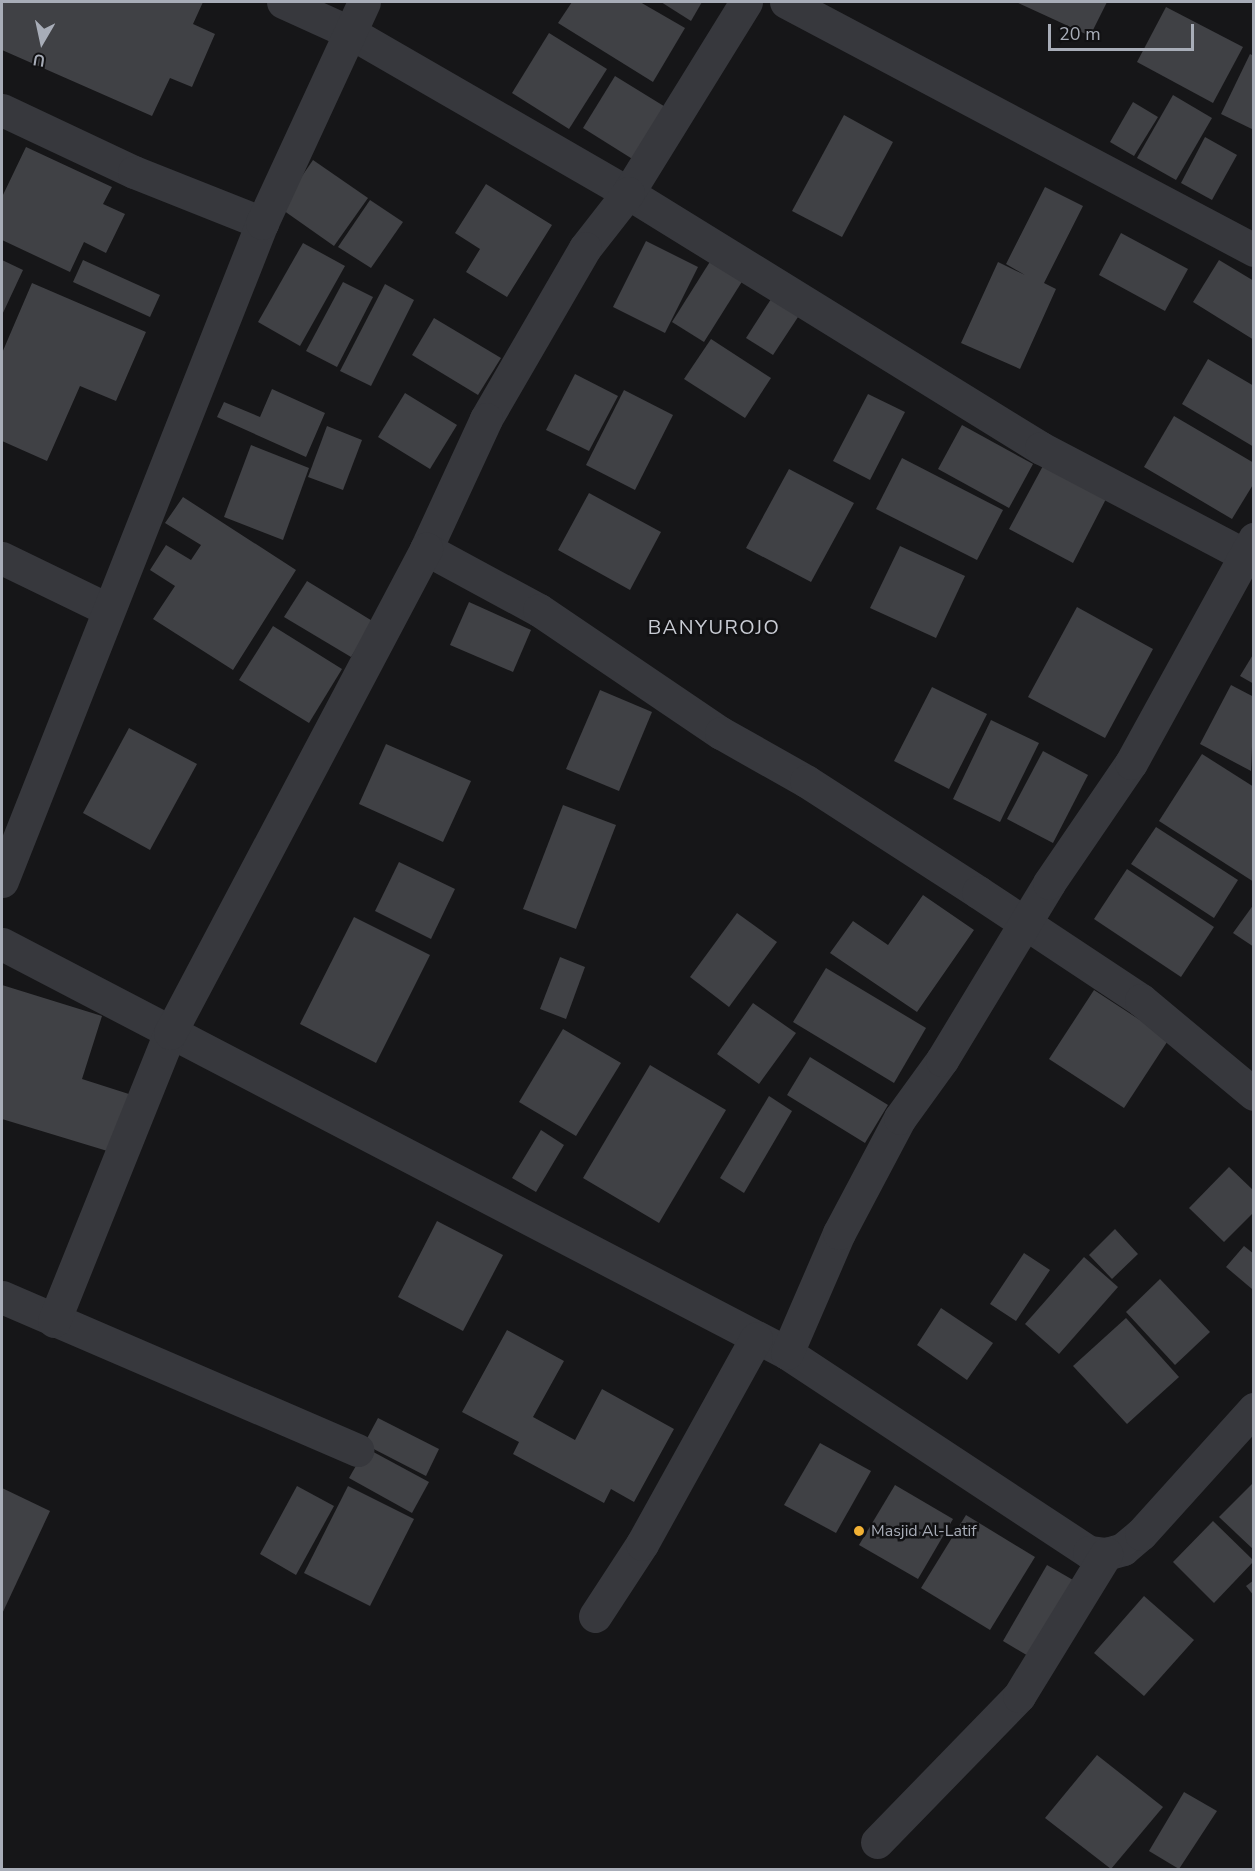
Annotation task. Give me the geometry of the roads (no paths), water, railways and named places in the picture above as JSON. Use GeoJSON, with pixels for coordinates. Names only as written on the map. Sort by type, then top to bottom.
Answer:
{"type":"FeatureCollection","features":[{"type":"Feature","properties":{"kind":"street"},"geometry":{"type":"LineString","coordinates":[[283,2],[351,33],[628,193],[1041,448],[1251,551],[1131,763],[1025,924],[953,1042],[900,1118],[839,1233],[787,1353]]}},
{"type":"Feature","properties":{"kind":"street"},"geometry":{"type":"LineString","coordinates":[[2,881],[107,609],[262,223],[364,2]]}},
{"type":"Feature","properties":{"kind":"street"},"geometry":{"type":"LineString","coordinates":[[54,1321],[170,1033],[426,549],[486,419],[585,248],[628,193],[746,2]]}},
{"type":"Feature","properties":{"kind":"street"},"geometry":{"type":"LineString","coordinates":[[786,2],[1254,250]]}},
{"type":"Feature","properties":{"kind":"street"},"geometry":{"type":"LineString","coordinates":[[2,110],[134,172],[262,223]]}},
{"type":"Feature","properties":{"kind":"street"},"geometry":{"type":"LineString","coordinates":[[426,549],[539,610],[721,733],[816,787],[1141,1000],[1254,1094]]}},
{"type":"Feature","properties":{"kind":"street"},"geometry":{"type":"LineString","coordinates":[[2,558],[107,609]]}},
{"type":"Feature","properties":{"kind":"street"},"geometry":{"type":"LineString","coordinates":[[2,944],[787,1353],[1089,1552],[1106,1554],[1123,1550],[1141,1534],[1254,1409]]}},
{"type":"Feature","properties":{"kind":"street"},"geometry":{"type":"LineString","coordinates":[[2,1297],[357,1450]]}},
{"type":"Feature","properties":{"kind":"street"},"geometry":{"type":"LineString","coordinates":[[595,1616],[642,1544],[756,1338]]}},
{"type":"Feature","properties":{"kind":"street"},"geometry":{"type":"LineString","coordinates":[[877,1842],[1019,1696],[1106,1554]]}},
{"type":"Feature","properties":{"kind":"place","name":"Masjid Al-Latif"},"geometry":{"type":"Point","coordinates":[859,1531]}},
{"type":"Feature","properties":{"kind":"district","name":"BANYUROJO"},"geometry":{"type":"Point","coordinates":[714,627]}}]}
